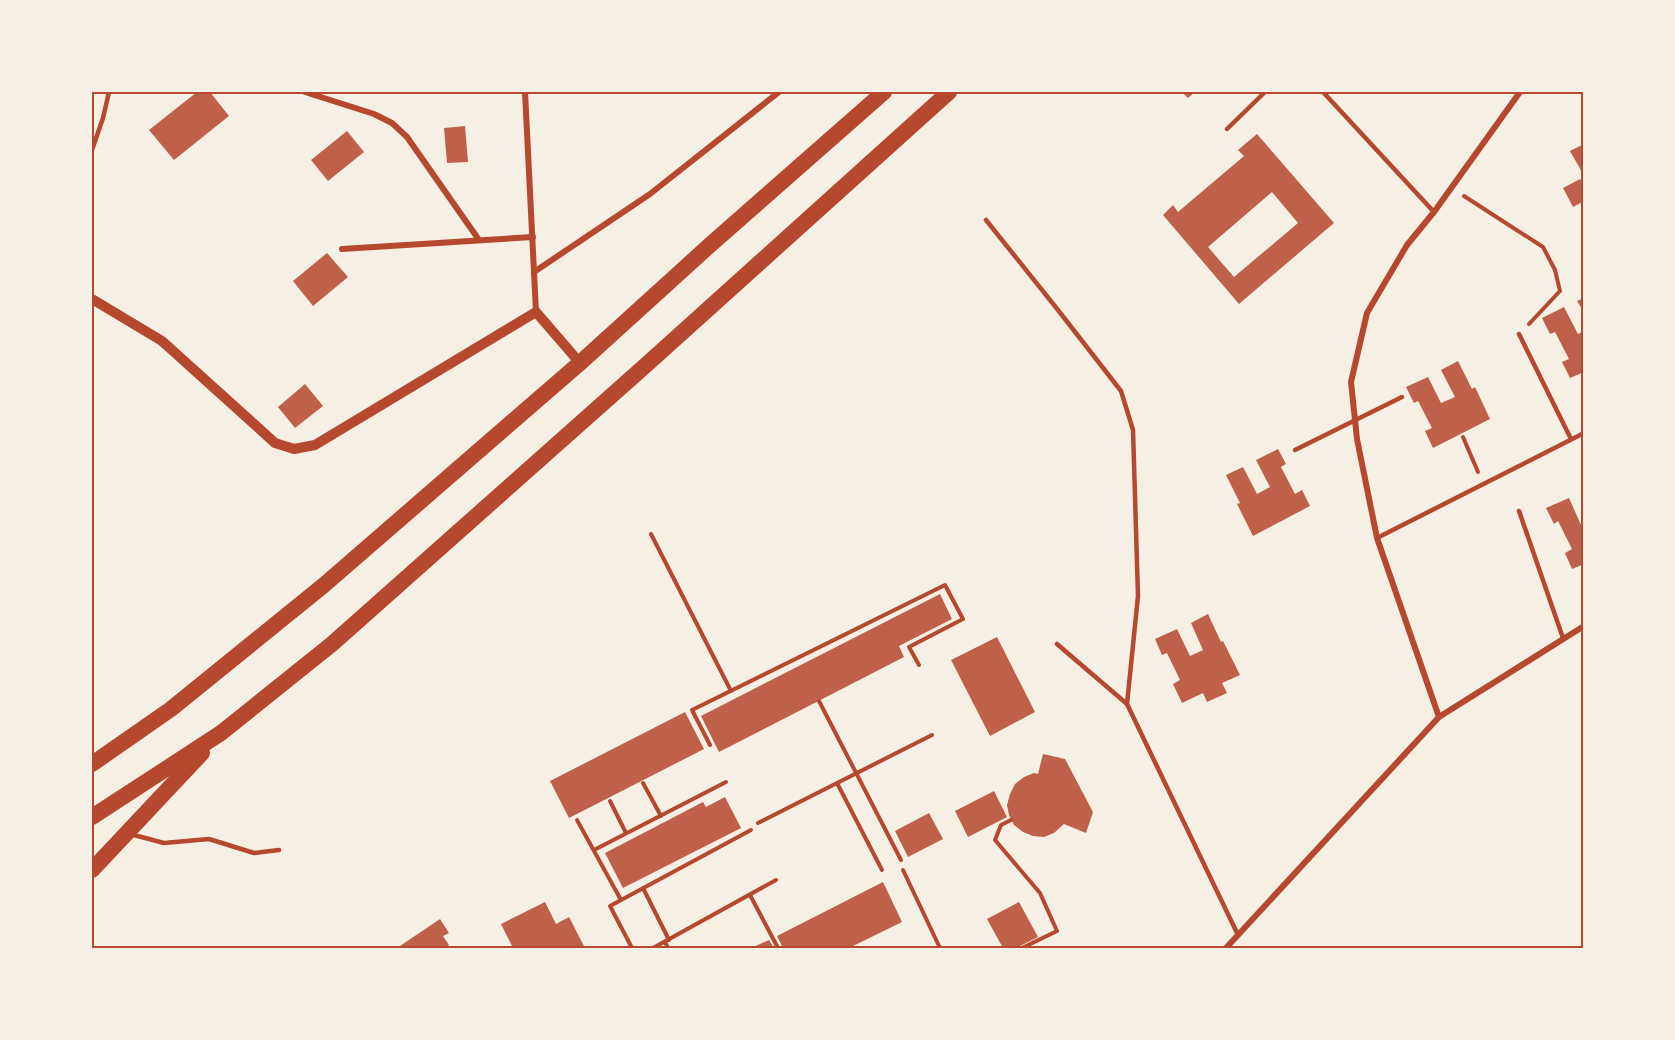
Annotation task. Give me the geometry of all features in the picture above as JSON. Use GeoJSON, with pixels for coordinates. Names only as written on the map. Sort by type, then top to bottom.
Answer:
{"type":"FeatureCollection","features":[{"type":"Feature","properties":{"kind":"highway"},"geometry":{"type":"LineString","coordinates":[[92,764],[171,709],[324,585],[580,363],[884,92]]}},
{"type":"Feature","properties":{"kind":"highway"},"geometry":{"type":"LineString","coordinates":[[92,817],[221,733],[332,644],[949,92]]}},
{"type":"Feature","properties":{"kind":"highway"},"geometry":{"type":"LineString","coordinates":[[92,870],[221,733]]}},
{"type":"Feature","properties":{"kind":"street"},"geometry":{"type":"LineString","coordinates":[[305,92],[374,114],[392,123],[407,137],[479,240]]}},
{"type":"Feature","properties":{"kind":"street"},"geometry":{"type":"LineString","coordinates":[[525,92],[536,312],[580,363]]}},
{"type":"Feature","properties":{"kind":"street"},"geometry":{"type":"LineString","coordinates":[[534,272],[650,194],[778,92]]}},
{"type":"Feature","properties":{"kind":"street"},"geometry":{"type":"LineString","coordinates":[[1439,717],[1377,538],[1357,439],[1351,382],[1367,313],[1407,245],[1434,212],[1520,92]]}},
{"type":"Feature","properties":{"kind":"street"},"geometry":{"type":"LineString","coordinates":[[342,249],[533,237]]}},
{"type":"Feature","properties":{"kind":"street"},"geometry":{"type":"LineString","coordinates":[[92,299],[162,340],[275,443],[294,448],[315,445],[536,312]]}},
{"type":"Feature","properties":{"kind":"street"},"geometry":{"type":"LineString","coordinates":[[1226,948],[1439,717],[1584,626]]}},
{"type":"Feature","properties":{"kind":"lane"},"geometry":{"type":"LineString","coordinates":[[92,150],[109,92]]}},
{"type":"Feature","properties":{"kind":"lane"},"geometry":{"type":"LineString","coordinates":[[1227,129],[1265,92]]}},
{"type":"Feature","properties":{"kind":"lane"},"geometry":{"type":"LineString","coordinates":[[1323,92],[1434,212]]}},
{"type":"Feature","properties":{"kind":"lane"},"geometry":{"type":"LineString","coordinates":[[986,220],[1121,391],[1133,430],[1138,596],[1127,704]]}},
{"type":"Feature","properties":{"kind":"lane"},"geometry":{"type":"LineString","coordinates":[[1519,334],[1571,440]]}},
{"type":"Feature","properties":{"kind":"lane"},"geometry":{"type":"LineString","coordinates":[[1295,450],[1402,397]]}},
{"type":"Feature","properties":{"kind":"lane"},"geometry":{"type":"LineString","coordinates":[[1377,538],[1584,433]]}},
{"type":"Feature","properties":{"kind":"lane"},"geometry":{"type":"LineString","coordinates":[[1519,511],[1563,638]]}},
{"type":"Feature","properties":{"kind":"lane"},"geometry":{"type":"LineString","coordinates":[[1057,644],[1127,704],[1238,935]]}},
{"type":"Feature","properties":{"kind":"lane"},"geometry":{"type":"LineString","coordinates":[[127,834],[164,843],[209,839],[254,853],[279,850]]}},
{"type":"Feature","properties":{"kind":"path"},"geometry":{"type":"LineString","coordinates":[[1451,187],[1543,247],[1555,270],[1560,291],[1519,334]]}},
{"type":"Feature","properties":{"kind":"path"},"geometry":{"type":"LineString","coordinates":[[1463,437],[1484,484]]}},
{"type":"Feature","properties":{"kind":"path"},"geometry":{"type":"LineString","coordinates":[[651,534],[731,691]]}},
{"type":"Feature","properties":{"kind":"path"},"geometry":{"type":"LineString","coordinates":[[710,745],[692,710],[945,585],[963,619],[909,647],[919,664]]}},
{"type":"Feature","properties":{"kind":"path"},"geometry":{"type":"LineString","coordinates":[[819,701],[901,860]]}},
{"type":"Feature","properties":{"kind":"path"},"geometry":{"type":"LineString","coordinates":[[758,823],[932,735]]}},
{"type":"Feature","properties":{"kind":"path"},"geometry":{"type":"LineString","coordinates":[[594,850],[726,782]]}},
{"type":"Feature","properties":{"kind":"path"},"geometry":{"type":"LineString","coordinates":[[643,783],[661,816]]}},
{"type":"Feature","properties":{"kind":"path"},"geometry":{"type":"LineString","coordinates":[[837,783],[882,870]]}},
{"type":"Feature","properties":{"kind":"path"},"geometry":{"type":"LineString","coordinates":[[609,801],[626,833]]}},
{"type":"Feature","properties":{"kind":"path"},"geometry":{"type":"LineString","coordinates":[[577,820],[621,900]]}},
{"type":"Feature","properties":{"kind":"path"},"geometry":{"type":"LineString","coordinates":[[1011,820],[1001,825],[995,840],[1040,893],[1057,930],[1022,948]]}},
{"type":"Feature","properties":{"kind":"path"},"geometry":{"type":"LineString","coordinates":[[632,948],[610,906],[751,830]]}},
{"type":"Feature","properties":{"kind":"path"},"geometry":{"type":"LineString","coordinates":[[903,870],[940,948]]}},
{"type":"Feature","properties":{"kind":"path"},"geometry":{"type":"LineString","coordinates":[[653,948],[776,880]]}},
{"type":"Feature","properties":{"kind":"path"},"geometry":{"type":"LineString","coordinates":[[643,888],[668,948]]}},
{"type":"Feature","properties":{"kind":"path"},"geometry":{"type":"LineString","coordinates":[[750,895],[778,948]]}},
{"type":"Feature","properties":{"kind":"building"},"geometry":{"type":"Polygon","coordinates":[[[197,92],[210,92],[229,116],[174,160],[149,130],[197,92]]]}},
{"type":"Feature","properties":{"kind":"building"},"geometry":{"type":"Polygon","coordinates":[[[1182,92],[1195,92],[1188,98],[1182,92]]]}},
{"type":"Feature","properties":{"kind":"building"},"geometry":{"type":"Polygon","coordinates":[[[465,126],[468,162],[447,163],[444,128],[465,126]]]}},
{"type":"Feature","properties":{"kind":"building"},"geometry":{"type":"Polygon","coordinates":[[[347,131],[364,152],[328,181],[311,160],[347,131]]]}},
{"type":"Feature","properties":{"kind":"building"},"geometry":{"type":"Polygon","coordinates":[[[1257,134],[1334,223],[1239,304],[1163,215],[1173,205],[1178,212],[1244,156],[1238,150],[1257,134]],[[1272,192],[1208,247],[1234,277],[1298,223],[1272,192]]]}},
{"type":"Feature","properties":{"kind":"building"},"geometry":{"type":"Polygon","coordinates":[[[1584,144],[1584,171],[1582,172],[1570,151],[1584,144]]]}},
{"type":"Feature","properties":{"kind":"building"},"geometry":{"type":"Polygon","coordinates":[[[1580,179],[1584,187],[1584,201],[1573,207],[1563,188],[1580,179]]]}},
{"type":"Feature","properties":{"kind":"building"},"geometry":{"type":"Polygon","coordinates":[[[327,253],[348,277],[313,306],[293,281],[327,253]]]}},
{"type":"Feature","properties":{"kind":"building"},"geometry":{"type":"Polygon","coordinates":[[[1584,298],[1584,312],[1577,301],[1584,298]]]}},
{"type":"Feature","properties":{"kind":"building"},"geometry":{"type":"Polygon","coordinates":[[[1564,307],[1578,334],[1584,331],[1584,372],[1570,378],[1562,362],[1569,359],[1555,332],[1550,334],[1542,318],[1564,307]]]}},
{"type":"Feature","properties":{"kind":"building"},"geometry":{"type":"Polygon","coordinates":[[[1458,361],[1472,389],[1475,387],[1490,419],[1433,448],[1425,431],[1432,428],[1418,401],[1414,403],[1406,387],[1428,377],[1441,403],[1455,397],[1441,370],[1458,361]]]}},
{"type":"Feature","properties":{"kind":"building"},"geometry":{"type":"Polygon","coordinates":[[[305,384],[323,406],[295,428],[278,407],[305,384]]]}},
{"type":"Feature","properties":{"kind":"building"},"geometry":{"type":"Polygon","coordinates":[[[1278,449],[1286,464],[1281,467],[1295,494],[1302,490],[1310,506],[1253,536],[1226,475],[1243,467],[1257,494],[1270,487],[1256,460],[1278,449]]]}},
{"type":"Feature","properties":{"kind":"building"},"geometry":{"type":"Polygon","coordinates":[[[1569,498],[1581,525],[1584,524],[1584,564],[1572,569],[1565,553],[1572,549],[1558,521],[1554,524],[1546,508],[1569,498]]]}},
{"type":"Feature","properties":{"kind":"building"},"geometry":{"type":"Polygon","coordinates":[[[940,594],[952,619],[899,646],[904,657],[719,752],[701,716],[940,594]]]}},
{"type":"Feature","properties":{"kind":"building"},"geometry":{"type":"Polygon","coordinates":[[[1208,614],[1240,675],[1222,683],[1227,693],[1207,702],[1203,693],[1182,703],[1173,684],[1180,680],[1167,653],[1162,655],[1155,639],[1177,629],[1190,656],[1203,650],[1191,623],[1208,614]]]}},
{"type":"Feature","properties":{"kind":"building"},"geometry":{"type":"Polygon","coordinates":[[[997,637],[1035,712],[990,736],[951,660],[997,637]]]}},
{"type":"Feature","properties":{"kind":"building"},"geometry":{"type":"Polygon","coordinates":[[[685,712],[704,749],[569,818],[550,781],[685,712]]]}},
{"type":"Feature","properties":{"kind":"building"},"geometry":{"type":"Polygon","coordinates":[[[1043,754],[1065,759],[1093,812],[1086,833],[1064,824],[1054,833],[1044,837],[1033,836],[1014,825],[1007,805],[1010,794],[1015,784],[1024,777],[1034,773],[1038,774],[1043,754]]]}},
{"type":"Feature","properties":{"kind":"building"},"geometry":{"type":"Polygon","coordinates":[[[994,791],[1007,817],[968,837],[955,811],[994,791]]]}},
{"type":"Feature","properties":{"kind":"building"},"geometry":{"type":"Polygon","coordinates":[[[725,797],[741,828],[623,888],[605,853],[703,802],[706,807],[725,797]]]}},
{"type":"Feature","properties":{"kind":"building"},"geometry":{"type":"Polygon","coordinates":[[[929,813],[943,839],[908,857],[895,831],[929,813]]]}},
{"type":"Feature","properties":{"kind":"building"},"geometry":{"type":"Polygon","coordinates":[[[883,882],[902,922],[849,948],[783,948],[777,936],[883,882]]]}},
{"type":"Feature","properties":{"kind":"building"},"geometry":{"type":"Polygon","coordinates":[[[545,902],[556,924],[569,917],[585,948],[513,948],[501,924],[545,902]]]}},
{"type":"Feature","properties":{"kind":"building"},"geometry":{"type":"Polygon","coordinates":[[[1019,902],[1038,937],[1016,948],[1003,948],[987,919],[1019,902]]]}},
{"type":"Feature","properties":{"kind":"building"},"geometry":{"type":"Polygon","coordinates":[[[440,919],[449,933],[443,936],[449,945],[444,948],[397,948],[440,919]]]}},
{"type":"Feature","properties":{"kind":"building"},"geometry":{"type":"Polygon","coordinates":[[[769,940],[774,948],[751,948],[769,940]]]}}]}
